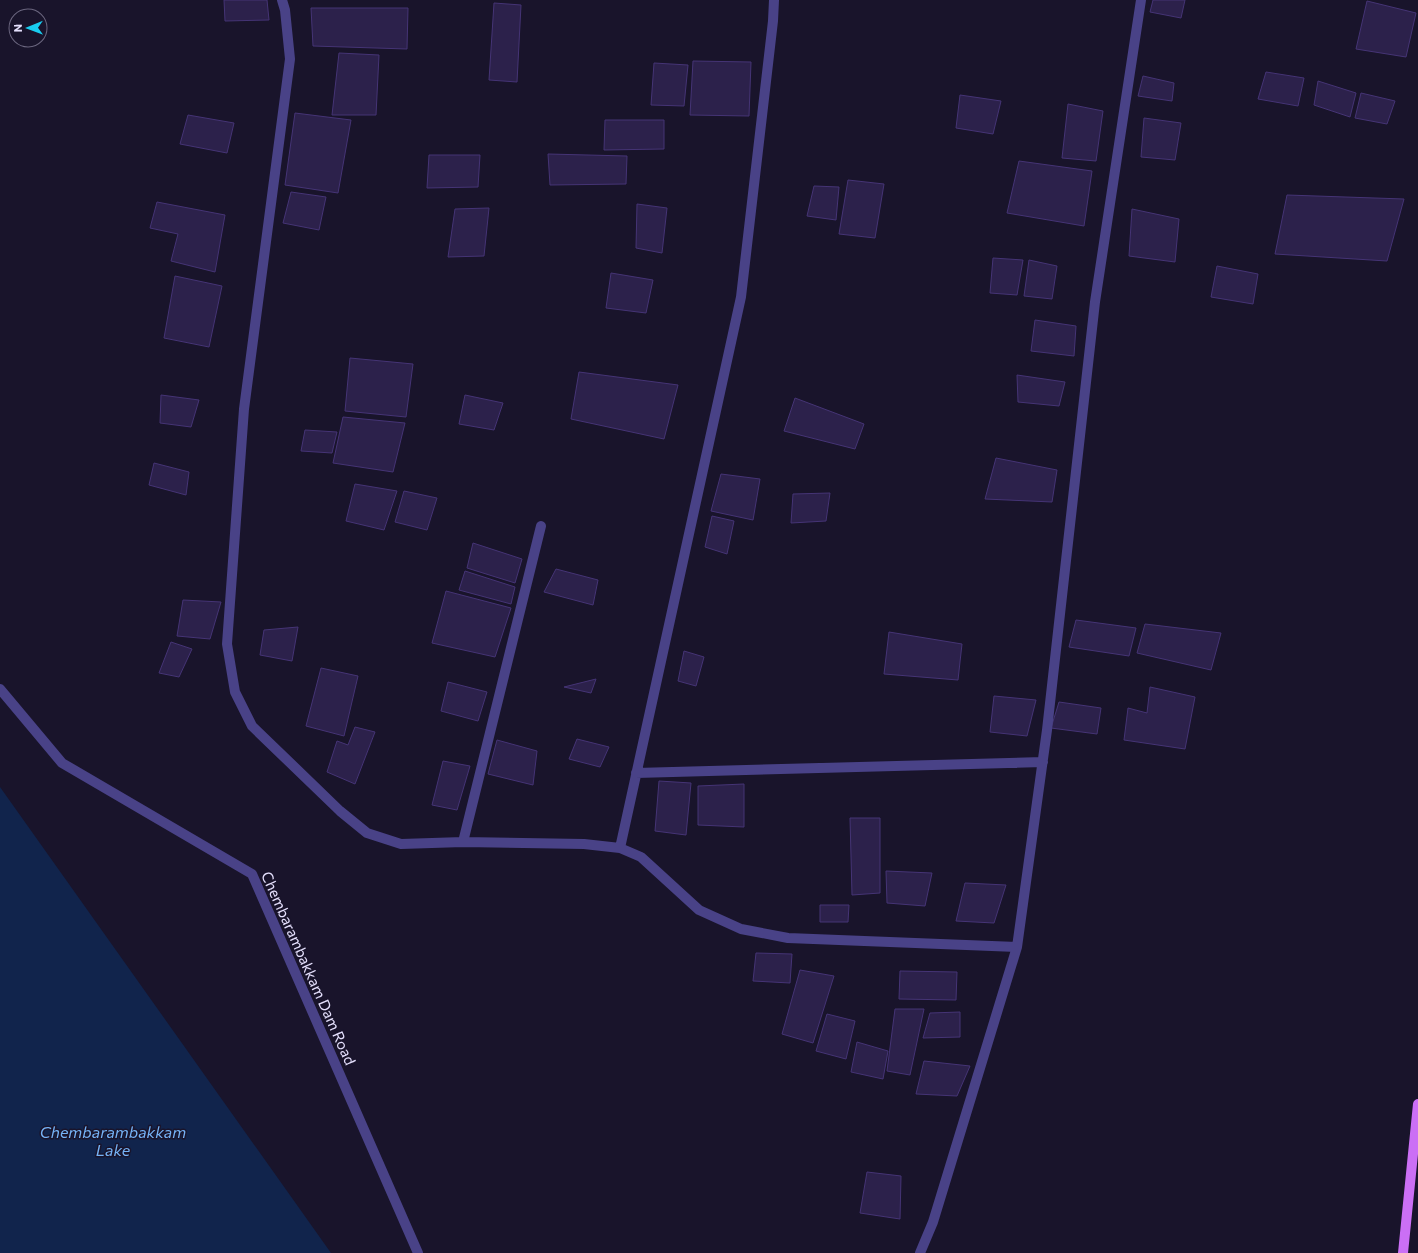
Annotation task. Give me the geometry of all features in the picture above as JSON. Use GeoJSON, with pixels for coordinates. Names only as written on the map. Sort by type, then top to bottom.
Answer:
{"type":"FeatureCollection","features":[{"type":"Feature","properties":{"kind":"main road"},"geometry":{"type":"LineString","coordinates":[[1403,1253],[1418,1104]]}},
{"type":"Feature","properties":{"kind":"street"},"geometry":{"type":"LineString","coordinates":[[282,0],[285,10],[290,59],[244,409],[227,644],[235,692],[252,726],[340,811],[368,833],[401,844],[463,842],[584,844],[620,848],[641,857],[699,910],[741,929],[788,938],[1017,947]]}},
{"type":"Feature","properties":{"kind":"street"},"geometry":{"type":"LineString","coordinates":[[620,848],[741,297],[773,21],[774,0]]}},
{"type":"Feature","properties":{"kind":"street"},"geometry":{"type":"LineString","coordinates":[[920,1253],[933,1222],[1017,947],[1043,762],[1095,302],[1140,0]]}},
{"type":"Feature","properties":{"kind":"street"},"geometry":{"type":"LineString","coordinates":[[463,842],[541,526]]}},
{"type":"Feature","properties":{"kind":"street","name":"Chembarambakkam Dam Road"},"geometry":{"type":"LineString","coordinates":[[0,689],[62,763],[252,874],[418,1253]]}},
{"type":"Feature","properties":{"kind":"street"},"geometry":{"type":"LineString","coordinates":[[636,774],[1043,762]]}},
{"type":"Feature","properties":{"kind":"water","name":"Chembarambakkam Lake"},"geometry":{"type":"Polygon","coordinates":[[[0,787],[331,1253],[0,1253],[0,787]]]}},
{"type":"Feature","properties":{"kind":"building"},"geometry":{"type":"Polygon","coordinates":[[[224,0],[267,0],[269,20],[225,21],[224,0]]]}},
{"type":"Feature","properties":{"kind":"building"},"geometry":{"type":"Polygon","coordinates":[[[1153,0],[1185,0],[1181,18],[1150,12],[1153,0]]]}},
{"type":"Feature","properties":{"kind":"building"},"geometry":{"type":"Polygon","coordinates":[[[1367,1],[1416,13],[1406,57],[1356,49],[1367,1]]]}},
{"type":"Feature","properties":{"kind":"building"},"geometry":{"type":"Polygon","coordinates":[[[494,3],[521,5],[517,82],[489,80],[494,3]]]}},
{"type":"Feature","properties":{"kind":"building"},"geometry":{"type":"Polygon","coordinates":[[[311,8],[408,8],[407,49],[313,46],[311,8]]]}},
{"type":"Feature","properties":{"kind":"building"},"geometry":{"type":"Polygon","coordinates":[[[339,53],[379,55],[376,115],[332,115],[339,53]]]}},
{"type":"Feature","properties":{"kind":"building"},"geometry":{"type":"Polygon","coordinates":[[[693,61],[751,62],[749,116],[690,115],[693,61]]]}},
{"type":"Feature","properties":{"kind":"building"},"geometry":{"type":"Polygon","coordinates":[[[654,63],[688,65],[684,106],[651,105],[654,63]]]}},
{"type":"Feature","properties":{"kind":"building"},"geometry":{"type":"Polygon","coordinates":[[[1266,72],[1304,78],[1298,106],[1258,99],[1266,72]]]}},
{"type":"Feature","properties":{"kind":"building"},"geometry":{"type":"Polygon","coordinates":[[[1143,76],[1174,83],[1172,101],[1138,96],[1143,76]]]}},
{"type":"Feature","properties":{"kind":"building"},"geometry":{"type":"Polygon","coordinates":[[[1318,81],[1356,93],[1350,117],[1314,105],[1318,81]]]}},
{"type":"Feature","properties":{"kind":"building"},"geometry":{"type":"Polygon","coordinates":[[[1361,93],[1395,101],[1387,124],[1355,118],[1361,93]]]}},
{"type":"Feature","properties":{"kind":"building"},"geometry":{"type":"Polygon","coordinates":[[[960,95],[1001,101],[993,134],[956,128],[960,95]]]}},
{"type":"Feature","properties":{"kind":"building"},"geometry":{"type":"Polygon","coordinates":[[[1068,104],[1103,111],[1096,161],[1062,158],[1068,104]]]}},
{"type":"Feature","properties":{"kind":"building"},"geometry":{"type":"Polygon","coordinates":[[[295,113],[351,120],[338,193],[285,185],[295,113]]]}},
{"type":"Feature","properties":{"kind":"building"},"geometry":{"type":"Polygon","coordinates":[[[188,115],[234,123],[227,153],[180,144],[188,115]]]}},
{"type":"Feature","properties":{"kind":"building"},"geometry":{"type":"Polygon","coordinates":[[[1144,118],[1181,123],[1175,160],[1141,157],[1144,118]]]}},
{"type":"Feature","properties":{"kind":"building"},"geometry":{"type":"Polygon","coordinates":[[[605,120],[664,120],[664,149],[604,150],[605,120]]]}},
{"type":"Feature","properties":{"kind":"building"},"geometry":{"type":"Polygon","coordinates":[[[548,154],[627,156],[626,184],[550,185],[548,154]]]}},
{"type":"Feature","properties":{"kind":"building"},"geometry":{"type":"Polygon","coordinates":[[[429,155],[480,155],[478,187],[427,188],[429,155]]]}},
{"type":"Feature","properties":{"kind":"building"},"geometry":{"type":"Polygon","coordinates":[[[1019,161],[1092,171],[1084,226],[1007,213],[1019,161]]]}},
{"type":"Feature","properties":{"kind":"building"},"geometry":{"type":"Polygon","coordinates":[[[848,180],[884,184],[875,238],[839,234],[848,180]]]}},
{"type":"Feature","properties":{"kind":"building"},"geometry":{"type":"Polygon","coordinates":[[[814,186],[839,187],[836,220],[807,216],[814,186]]]}},
{"type":"Feature","properties":{"kind":"building"},"geometry":{"type":"Polygon","coordinates":[[[291,192],[326,197],[319,230],[283,223],[291,192]]]}},
{"type":"Feature","properties":{"kind":"building"},"geometry":{"type":"Polygon","coordinates":[[[1287,195],[1404,199],[1387,261],[1275,254],[1287,195]]]}},
{"type":"Feature","properties":{"kind":"building"},"geometry":{"type":"Polygon","coordinates":[[[157,202],[225,215],[215,272],[171,261],[178,234],[150,228],[157,202]]]}},
{"type":"Feature","properties":{"kind":"building"},"geometry":{"type":"Polygon","coordinates":[[[637,204],[667,208],[662,253],[636,248],[637,204]]]}},
{"type":"Feature","properties":{"kind":"building"},"geometry":{"type":"Polygon","coordinates":[[[489,208],[484,256],[448,257],[455,209],[489,208]]]}},
{"type":"Feature","properties":{"kind":"building"},"geometry":{"type":"Polygon","coordinates":[[[1132,209],[1179,219],[1175,262],[1129,256],[1132,209]]]}},
{"type":"Feature","properties":{"kind":"building"},"geometry":{"type":"Polygon","coordinates":[[[993,258],[1023,260],[1017,295],[990,293],[993,258]]]}},
{"type":"Feature","properties":{"kind":"building"},"geometry":{"type":"Polygon","coordinates":[[[1029,260],[1057,266],[1052,299],[1024,296],[1029,260]]]}},
{"type":"Feature","properties":{"kind":"building"},"geometry":{"type":"Polygon","coordinates":[[[1217,266],[1258,274],[1253,304],[1211,297],[1217,266]]]}},
{"type":"Feature","properties":{"kind":"building"},"geometry":{"type":"Polygon","coordinates":[[[611,273],[653,280],[646,313],[606,308],[611,273]]]}},
{"type":"Feature","properties":{"kind":"building"},"geometry":{"type":"Polygon","coordinates":[[[175,276],[222,286],[209,347],[164,338],[175,276]]]}},
{"type":"Feature","properties":{"kind":"building"},"geometry":{"type":"Polygon","coordinates":[[[1035,320],[1076,326],[1074,356],[1031,351],[1035,320]]]}},
{"type":"Feature","properties":{"kind":"building"},"geometry":{"type":"Polygon","coordinates":[[[350,358],[413,364],[406,417],[345,411],[350,358]]]}},
{"type":"Feature","properties":{"kind":"building"},"geometry":{"type":"Polygon","coordinates":[[[579,372],[678,385],[664,439],[571,419],[579,372]]]}},
{"type":"Feature","properties":{"kind":"building"},"geometry":{"type":"Polygon","coordinates":[[[1017,375],[1065,382],[1059,406],[1018,402],[1017,375]]]}},
{"type":"Feature","properties":{"kind":"building"},"geometry":{"type":"Polygon","coordinates":[[[161,395],[199,400],[191,427],[160,423],[161,395]]]}},
{"type":"Feature","properties":{"kind":"building"},"geometry":{"type":"Polygon","coordinates":[[[465,395],[503,403],[494,430],[459,424],[465,395]]]}},
{"type":"Feature","properties":{"kind":"building"},"geometry":{"type":"Polygon","coordinates":[[[795,398],[864,424],[855,449],[784,431],[795,398]]]}},
{"type":"Feature","properties":{"kind":"building"},"geometry":{"type":"Polygon","coordinates":[[[343,417],[405,423],[393,472],[333,463],[343,417]]]}},
{"type":"Feature","properties":{"kind":"building"},"geometry":{"type":"Polygon","coordinates":[[[305,430],[337,432],[332,453],[301,451],[305,430]]]}},
{"type":"Feature","properties":{"kind":"building"},"geometry":{"type":"Polygon","coordinates":[[[996,458],[1057,470],[1052,502],[985,499],[996,458]]]}},
{"type":"Feature","properties":{"kind":"building"},"geometry":{"type":"Polygon","coordinates":[[[154,463],[189,472],[186,495],[149,485],[154,463]]]}},
{"type":"Feature","properties":{"kind":"building"},"geometry":{"type":"Polygon","coordinates":[[[721,474],[760,479],[753,520],[711,511],[721,474]]]}},
{"type":"Feature","properties":{"kind":"building"},"geometry":{"type":"Polygon","coordinates":[[[355,484],[397,491],[384,530],[346,521],[355,484]]]}},
{"type":"Feature","properties":{"kind":"building"},"geometry":{"type":"Polygon","coordinates":[[[404,491],[437,498],[427,530],[395,522],[404,491]]]}},
{"type":"Feature","properties":{"kind":"building"},"geometry":{"type":"Polygon","coordinates":[[[830,493],[826,521],[791,523],[793,494],[830,493]]]}},
{"type":"Feature","properties":{"kind":"building"},"geometry":{"type":"Polygon","coordinates":[[[712,516],[734,521],[727,554],[705,547],[712,516]]]}},
{"type":"Feature","properties":{"kind":"building"},"geometry":{"type":"Polygon","coordinates":[[[473,543],[522,559],[515,583],[467,568],[473,543]]]}},
{"type":"Feature","properties":{"kind":"building"},"geometry":{"type":"Polygon","coordinates":[[[556,569],[598,580],[593,605],[544,592],[556,569]]]}},
{"type":"Feature","properties":{"kind":"building"},"geometry":{"type":"Polygon","coordinates":[[[465,571],[515,587],[511,604],[459,590],[465,571]]]}},
{"type":"Feature","properties":{"kind":"building"},"geometry":{"type":"Polygon","coordinates":[[[446,591],[511,608],[495,657],[432,643],[446,591]]]}},
{"type":"Feature","properties":{"kind":"building"},"geometry":{"type":"Polygon","coordinates":[[[183,600],[221,602],[210,639],[177,636],[183,600]]]}},
{"type":"Feature","properties":{"kind":"building"},"geometry":{"type":"Polygon","coordinates":[[[1076,620],[1136,628],[1129,656],[1069,647],[1076,620]]]}},
{"type":"Feature","properties":{"kind":"building"},"geometry":{"type":"Polygon","coordinates":[[[1145,624],[1221,633],[1211,670],[1137,653],[1145,624]]]}},
{"type":"Feature","properties":{"kind":"building"},"geometry":{"type":"Polygon","coordinates":[[[298,627],[292,661],[260,655],[264,630],[298,627]]]}},
{"type":"Feature","properties":{"kind":"building"},"geometry":{"type":"Polygon","coordinates":[[[889,632],[962,644],[958,680],[884,674],[889,632]]]}},
{"type":"Feature","properties":{"kind":"building"},"geometry":{"type":"Polygon","coordinates":[[[171,642],[192,649],[179,677],[159,673],[171,642]]]}},
{"type":"Feature","properties":{"kind":"building"},"geometry":{"type":"Polygon","coordinates":[[[684,651],[704,657],[696,686],[678,681],[684,651]]]}},
{"type":"Feature","properties":{"kind":"building"},"geometry":{"type":"Polygon","coordinates":[[[321,668],[358,676],[344,736],[306,726],[321,668]]]}},
{"type":"Feature","properties":{"kind":"building"},"geometry":{"type":"Polygon","coordinates":[[[596,679],[591,693],[564,687],[596,679]]]}},
{"type":"Feature","properties":{"kind":"building"},"geometry":{"type":"Polygon","coordinates":[[[448,682],[487,692],[478,721],[441,711],[448,682]]]}},
{"type":"Feature","properties":{"kind":"building"},"geometry":{"type":"Polygon","coordinates":[[[1150,687],[1195,697],[1185,749],[1124,740],[1128,708],[1147,713],[1150,687]]]}},
{"type":"Feature","properties":{"kind":"building"},"geometry":{"type":"Polygon","coordinates":[[[994,696],[1036,700],[1027,736],[990,732],[994,696]]]}},
{"type":"Feature","properties":{"kind":"building"},"geometry":{"type":"Polygon","coordinates":[[[1059,702],[1101,708],[1097,734],[1051,728],[1059,702]]]}},
{"type":"Feature","properties":{"kind":"building"},"geometry":{"type":"Polygon","coordinates":[[[355,727],[375,732],[355,784],[327,772],[337,741],[348,745],[355,727]]]}},
{"type":"Feature","properties":{"kind":"building"},"geometry":{"type":"Polygon","coordinates":[[[577,739],[609,747],[600,767],[569,759],[577,739]]]}},
{"type":"Feature","properties":{"kind":"building"},"geometry":{"type":"Polygon","coordinates":[[[497,740],[537,751],[533,785],[488,774],[497,740]]]}},
{"type":"Feature","properties":{"kind":"building"},"geometry":{"type":"Polygon","coordinates":[[[443,761],[470,766],[457,810],[432,805],[443,761]]]}},
{"type":"Feature","properties":{"kind":"building"},"geometry":{"type":"Polygon","coordinates":[[[659,781],[691,783],[686,835],[655,831],[659,781]]]}},
{"type":"Feature","properties":{"kind":"building"},"geometry":{"type":"Polygon","coordinates":[[[744,784],[744,827],[698,825],[698,786],[744,784]]]}},
{"type":"Feature","properties":{"kind":"building"},"geometry":{"type":"Polygon","coordinates":[[[850,818],[880,818],[880,893],[852,895],[850,818]]]}},
{"type":"Feature","properties":{"kind":"building"},"geometry":{"type":"Polygon","coordinates":[[[886,871],[932,873],[925,906],[887,903],[886,871]]]}},
{"type":"Feature","properties":{"kind":"building"},"geometry":{"type":"Polygon","coordinates":[[[965,883],[1006,885],[994,923],[956,921],[965,883]]]}},
{"type":"Feature","properties":{"kind":"building"},"geometry":{"type":"Polygon","coordinates":[[[820,905],[849,905],[848,922],[820,922],[820,905]]]}},
{"type":"Feature","properties":{"kind":"building"},"geometry":{"type":"Polygon","coordinates":[[[756,953],[792,954],[790,983],[753,981],[756,953]]]}},
{"type":"Feature","properties":{"kind":"building"},"geometry":{"type":"Polygon","coordinates":[[[800,970],[834,976],[813,1043],[782,1034],[800,970]]]}},
{"type":"Feature","properties":{"kind":"building"},"geometry":{"type":"Polygon","coordinates":[[[900,971],[957,972],[956,1000],[899,999],[900,971]]]}},
{"type":"Feature","properties":{"kind":"building"},"geometry":{"type":"Polygon","coordinates":[[[895,1009],[924,1009],[910,1075],[887,1071],[895,1009]]]}},
{"type":"Feature","properties":{"kind":"building"},"geometry":{"type":"Polygon","coordinates":[[[960,1012],[960,1037],[923,1038],[930,1013],[960,1012]]]}},
{"type":"Feature","properties":{"kind":"building"},"geometry":{"type":"Polygon","coordinates":[[[827,1014],[855,1021],[846,1059],[816,1051],[827,1014]]]}},
{"type":"Feature","properties":{"kind":"building"},"geometry":{"type":"Polygon","coordinates":[[[857,1042],[888,1051],[883,1079],[851,1072],[857,1042]]]}},
{"type":"Feature","properties":{"kind":"building"},"geometry":{"type":"Polygon","coordinates":[[[924,1061],[970,1066],[957,1096],[916,1094],[924,1061]]]}},
{"type":"Feature","properties":{"kind":"building"},"geometry":{"type":"Polygon","coordinates":[[[867,1172],[901,1176],[900,1219],[860,1213],[867,1172]]]}}]}
